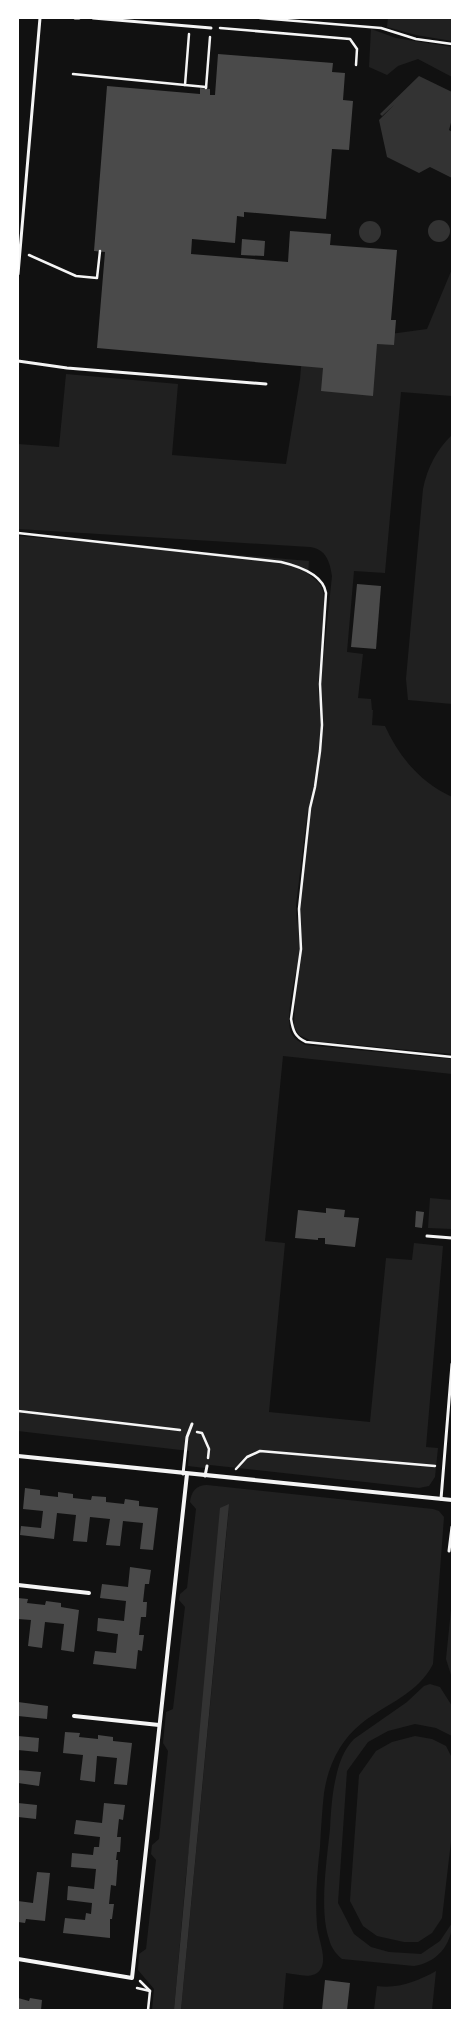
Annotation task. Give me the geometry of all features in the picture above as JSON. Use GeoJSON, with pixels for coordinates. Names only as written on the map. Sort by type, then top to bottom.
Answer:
{"type":"FeatureCollection","features":[{"type":"Feature","properties":{"kind":"street"},"geometry":{"type":"LineString","coordinates":[[18,1456],[452,1500]]}},
{"type":"Feature","properties":{"kind":"street"},"geometry":{"type":"LineString","coordinates":[[18,1959],[132,1978],[185,1474]]}},
{"type":"Feature","properties":{"kind":"street"},"geometry":{"type":"LineString","coordinates":[[18,1585],[89,1593]]}},
{"type":"Feature","properties":{"kind":"street"},"geometry":{"type":"LineString","coordinates":[[74,1716],[159,1725]]}},
{"type":"Feature","properties":{"kind":"lane"},"geometry":{"type":"LineString","coordinates":[[18,274],[40,18]]}},
{"type":"Feature","properties":{"kind":"lane"},"geometry":{"type":"LineString","coordinates":[[93,18],[211,28]]}},
{"type":"Feature","properties":{"kind":"lane"},"geometry":{"type":"LineString","coordinates":[[18,361],[67,368],[266,384]]}},
{"type":"Feature","properties":{"kind":"lane"},"geometry":{"type":"LineString","coordinates":[[427,1236],[452,1238]]}},
{"type":"Feature","properties":{"kind":"lane"},"geometry":{"type":"LineString","coordinates":[[441,1499],[452,1364]]}},
{"type":"Feature","properties":{"kind":"lane"},"geometry":{"type":"LineString","coordinates":[[185,1474],[189,1431],[192,1424]]}},
{"type":"Feature","properties":{"kind":"lane"},"geometry":{"type":"LineString","coordinates":[[205,1476],[207,1466]]}},
{"type":"Feature","properties":{"kind":"lane"},"geometry":{"type":"LineString","coordinates":[[449,1551],[452,1526]]}},
{"type":"Feature","properties":{"kind":"path"},"geometry":{"type":"LineString","coordinates":[[260,18],[381,28],[416,39],[452,44]]}},
{"type":"Feature","properties":{"kind":"path"},"geometry":{"type":"LineString","coordinates":[[185,85],[189,26]]}},
{"type":"Feature","properties":{"kind":"path"},"geometry":{"type":"LineString","coordinates":[[73,74],[206,87],[211,28]]}},
{"type":"Feature","properties":{"kind":"path"},"geometry":{"type":"LineString","coordinates":[[221,28],[350,39],[357,49],[356,65]]}},
{"type":"Feature","properties":{"kind":"path"},"geometry":{"type":"LineString","coordinates":[[20,251],[76,276],[97,278],[100,251]]}},
{"type":"Feature","properties":{"kind":"path"},"geometry":{"type":"LineString","coordinates":[[18,533],[281,562],[295,565],[315,576],[322,582],[326,593],[320,684],[321,732],[298,909],[301,949],[291,1019],[292,1028],[295,1035],[306,1042],[452,1057]]}},
{"type":"Feature","properties":{"kind":"path"},"geometry":{"type":"LineString","coordinates":[[18,1411],[202,1433],[209,1449],[207,1466]]}},
{"type":"Feature","properties":{"kind":"path"},"geometry":{"type":"LineString","coordinates":[[236,1468],[246,1457],[260,1451],[437,1466]]}},
{"type":"Feature","properties":{"kind":"path"},"geometry":{"type":"LineString","coordinates":[[137,1979],[150,1991]]}},
{"type":"Feature","properties":{"kind":"path"},"geometry":{"type":"LineString","coordinates":[[136,1988],[150,1991]]}},
{"type":"Feature","properties":{"kind":"path"},"geometry":{"type":"LineString","coordinates":[[148,2010],[150,1991]]}},
{"type":"Feature","properties":{"kind":"shaded area"},"geometry":{"type":"Polygon","coordinates":[[[388,18],[452,18],[452,41],[416,35],[387,27],[388,18]]]}},
{"type":"Feature","properties":{"kind":"shaded area"},"geometry":{"type":"Polygon","coordinates":[[[371,29],[396,38],[452,47],[452,77],[418,59],[398,66],[387,75],[369,67],[371,29]]]}},
{"type":"Feature","properties":{"kind":"shaded area"},"geometry":{"type":"Polygon","coordinates":[[[419,76],[452,92],[452,119],[449,130],[452,132],[452,178],[430,167],[419,173],[387,157],[379,120],[394,105],[382,116],[380,114],[419,76]]]}},
{"type":"Feature","properties":{"kind":"shaded area"},"geometry":{"type":"Polygon","coordinates":[[[439,220],[443,221],[449,227],[449,235],[443,241],[439,242],[435,241],[429,235],[428,231],[429,227],[435,221],[439,220]]]}},
{"type":"Feature","properties":{"kind":"shaded area"},"geometry":{"type":"Polygon","coordinates":[[[370,221],[374,222],[380,228],[380,236],[374,242],[370,243],[366,242],[360,236],[359,232],[360,228],[366,222],[370,221]]]}},
{"type":"Feature","properties":{"kind":"shaded area"},"geometry":{"type":"Polygon","coordinates":[[[452,269],[452,396],[401,392],[385,573],[354,571],[347,652],[363,654],[358,698],[371,699],[373,710],[372,725],[385,726],[397,748],[412,768],[430,784],[452,797],[452,1054],[312,1041],[299,1035],[294,1027],[296,971],[290,1002],[289,1020],[292,1035],[305,1045],[452,1059],[452,1074],[283,1056],[265,1241],[285,1243],[269,1412],[370,1422],[386,1258],[412,1260],[414,1243],[443,1246],[426,1447],[438,1448],[435,1477],[429,1486],[419,1488],[210,1465],[205,1468],[188,1466],[189,1451],[18,1431],[18,536],[309,561],[308,574],[321,586],[324,607],[319,673],[319,699],[332,576],[330,566],[323,553],[320,550],[310,547],[18,529],[18,444],[59,447],[66,374],[178,384],[172,455],[286,464],[300,379],[307,298],[383,335],[427,329],[452,269]],[[308,807],[296,905],[297,926],[308,807]]]}},
{"type":"Feature","properties":{"kind":"shaded area"},"geometry":{"type":"Polygon","coordinates":[[[452,435],[452,704],[408,700],[406,679],[423,489],[433,459],[452,435]]]}},
{"type":"Feature","properties":{"kind":"shaded area"},"geometry":{"type":"Polygon","coordinates":[[[430,1198],[452,1200],[452,1229],[428,1228],[430,1198]]]}},
{"type":"Feature","properties":{"kind":"shaded area"},"geometry":{"type":"Polygon","coordinates":[[[207,1485],[433,1509],[439,1511],[444,1517],[433,1664],[427,1674],[411,1691],[372,1716],[354,1730],[341,1746],[332,1763],[324,1793],[316,1906],[317,1926],[323,1960],[320,1970],[313,1975],[304,1976],[286,1973],[283,2010],[181,2010],[229,1507],[186,1876],[174,2010],[152,2010],[154,1989],[138,1970],[139,1954],[146,1949],[156,1860],[151,1854],[152,1845],[159,1839],[168,1751],[163,1743],[166,1712],[173,1709],[185,1607],[179,1600],[180,1594],[187,1588],[196,1509],[190,1502],[192,1495],[197,1488],[207,1485]]]}},
{"type":"Feature","properties":{"kind":"shaded area"},"geometry":{"type":"Polygon","coordinates":[[[229,1504],[181,2010],[174,2010],[220,1508],[229,1504]]]}},
{"type":"Feature","properties":{"kind":"shaded area"},"geometry":{"type":"Polygon","coordinates":[[[452,1600],[452,1678],[446,1659],[452,1600]]]}},
{"type":"Feature","properties":{"kind":"shaded area"},"geometry":{"type":"Polygon","coordinates":[[[430,1684],[440,1687],[452,1706],[452,1736],[436,1728],[415,1724],[388,1731],[368,1742],[347,1771],[338,1903],[354,1934],[371,1947],[389,1952],[421,1954],[440,1941],[452,1923],[449,1939],[436,1957],[414,1966],[342,1959],[334,1950],[330,1942],[326,1927],[324,1899],[332,1803],[335,1783],[342,1756],[354,1739],[407,1702],[424,1686],[430,1684]]]}},
{"type":"Feature","properties":{"kind":"shaded area"},"geometry":{"type":"Polygon","coordinates":[[[415,1736],[432,1739],[446,1746],[452,1758],[452,1833],[442,1918],[432,1933],[418,1942],[404,1942],[377,1936],[363,1926],[350,1901],[359,1775],[376,1751],[392,1742],[415,1736]]]}},
{"type":"Feature","properties":{"kind":"shaded area"},"geometry":{"type":"Polygon","coordinates":[[[436,1971],[432,2010],[374,2010],[377,1986],[385,1987],[408,1983],[436,1971]]]}},
{"type":"Feature","properties":{"kind":"building"},"geometry":{"type":"Polygon","coordinates":[[[218,54],[333,63],[332,72],[345,73],[343,100],[353,101],[349,150],[332,149],[326,219],[244,212],[244,217],[237,216],[235,243],[192,239],[191,254],[288,262],[290,231],[331,234],[330,245],[397,250],[391,320],[396,320],[394,345],[377,344],[373,396],[321,391],[323,368],[97,348],[105,252],[94,251],[107,86],[200,94],[200,88],[210,89],[210,95],[215,95],[218,54]]]}},
{"type":"Feature","properties":{"kind":"building"},"geometry":{"type":"Polygon","coordinates":[[[242,239],[265,241],[264,256],[241,255],[242,239]]]}},
{"type":"Feature","properties":{"kind":"building"},"geometry":{"type":"Polygon","coordinates":[[[357,584],[381,586],[376,649],[351,647],[357,584]]]}},
{"type":"Feature","properties":{"kind":"building"},"geometry":{"type":"Polygon","coordinates":[[[326,1208],[345,1210],[344,1217],[359,1218],[355,1247],[325,1244],[325,1238],[318,1238],[318,1240],[295,1238],[298,1210],[326,1213],[326,1208]]]}},
{"type":"Feature","properties":{"kind":"building"},"geometry":{"type":"Polygon","coordinates":[[[416,1211],[424,1212],[422,1228],[415,1227],[416,1211]]]}},
{"type":"Feature","properties":{"kind":"building"},"geometry":{"type":"Polygon","coordinates":[[[25,1488],[40,1490],[40,1495],[58,1497],[58,1492],[73,1494],[73,1498],[91,1500],[92,1496],[106,1497],[106,1502],[124,1504],[125,1499],[139,1501],[139,1506],[158,1508],[153,1550],[140,1549],[143,1523],[123,1521],[120,1546],[106,1545],[110,1519],[90,1517],[87,1542],[73,1541],[76,1515],[57,1513],[54,1539],[20,1535],[21,1526],[41,1528],[43,1511],[23,1509],[25,1488]]]}},
{"type":"Feature","properties":{"kind":"building"},"geometry":{"type":"Polygon","coordinates":[[[130,1567],[151,1570],[149,1584],[145,1584],[143,1602],[147,1602],[146,1617],[141,1617],[139,1635],[144,1635],[142,1651],[138,1650],[136,1669],[93,1664],[95,1651],[116,1653],[118,1634],[97,1631],[98,1618],[124,1621],[126,1601],[100,1598],[102,1584],[128,1587],[130,1567]]]}},
{"type":"Feature","properties":{"kind":"building"},"geometry":{"type":"Polygon","coordinates":[[[18,1598],[28,1599],[27,1603],[45,1605],[46,1601],[61,1603],[61,1607],[79,1610],[74,1652],[61,1650],[64,1624],[45,1622],[42,1648],[28,1646],[31,1620],[18,1619],[18,1598]]]}},
{"type":"Feature","properties":{"kind":"building"},"geometry":{"type":"Polygon","coordinates":[[[18,1702],[48,1706],[47,1719],[18,1716],[18,1702]]]}},
{"type":"Feature","properties":{"kind":"building"},"geometry":{"type":"Polygon","coordinates":[[[65,1732],[80,1733],[79,1737],[98,1739],[98,1735],[113,1737],[113,1741],[132,1743],[127,1785],[114,1784],[117,1758],[97,1756],[95,1782],[80,1780],[83,1755],[63,1753],[65,1732]]]}},
{"type":"Feature","properties":{"kind":"building"},"geometry":{"type":"Polygon","coordinates":[[[18,1736],[39,1738],[38,1752],[18,1750],[18,1736]]]}},
{"type":"Feature","properties":{"kind":"building"},"geometry":{"type":"Polygon","coordinates":[[[18,1770],[41,1772],[39,1786],[18,1783],[18,1770]]]}},
{"type":"Feature","properties":{"kind":"building"},"geometry":{"type":"Polygon","coordinates":[[[18,1803],[37,1805],[36,1819],[18,1817],[18,1803]]]}},
{"type":"Feature","properties":{"kind":"building"},"geometry":{"type":"Polygon","coordinates":[[[104,1803],[125,1805],[123,1820],[119,1819],[117,1837],[121,1837],[120,1852],[117,1852],[116,1860],[118,1860],[116,1886],[111,1885],[109,1904],[114,1904],[112,1919],[110,1919],[110,1938],[63,1933],[65,1918],[85,1920],[86,1913],[91,1914],[92,1903],[67,1900],[68,1886],[94,1889],[96,1869],[71,1867],[72,1853],[93,1855],[94,1847],[99,1847],[100,1837],[74,1834],[76,1820],[102,1823],[104,1803]]]}},
{"type":"Feature","properties":{"kind":"building"},"geometry":{"type":"Polygon","coordinates":[[[37,1872],[50,1873],[45,1921],[26,1919],[25,1923],[18,1922],[18,1901],[33,1903],[37,1872]]]}},
{"type":"Feature","properties":{"kind":"building"},"geometry":{"type":"Polygon","coordinates":[[[325,1980],[350,1983],[347,2010],[322,2010],[325,1980]]]}},
{"type":"Feature","properties":{"kind":"building"},"geometry":{"type":"Polygon","coordinates":[[[18,1998],[29,2001],[30,1998],[42,2000],[41,2010],[18,2010],[18,1998]]]}}]}
